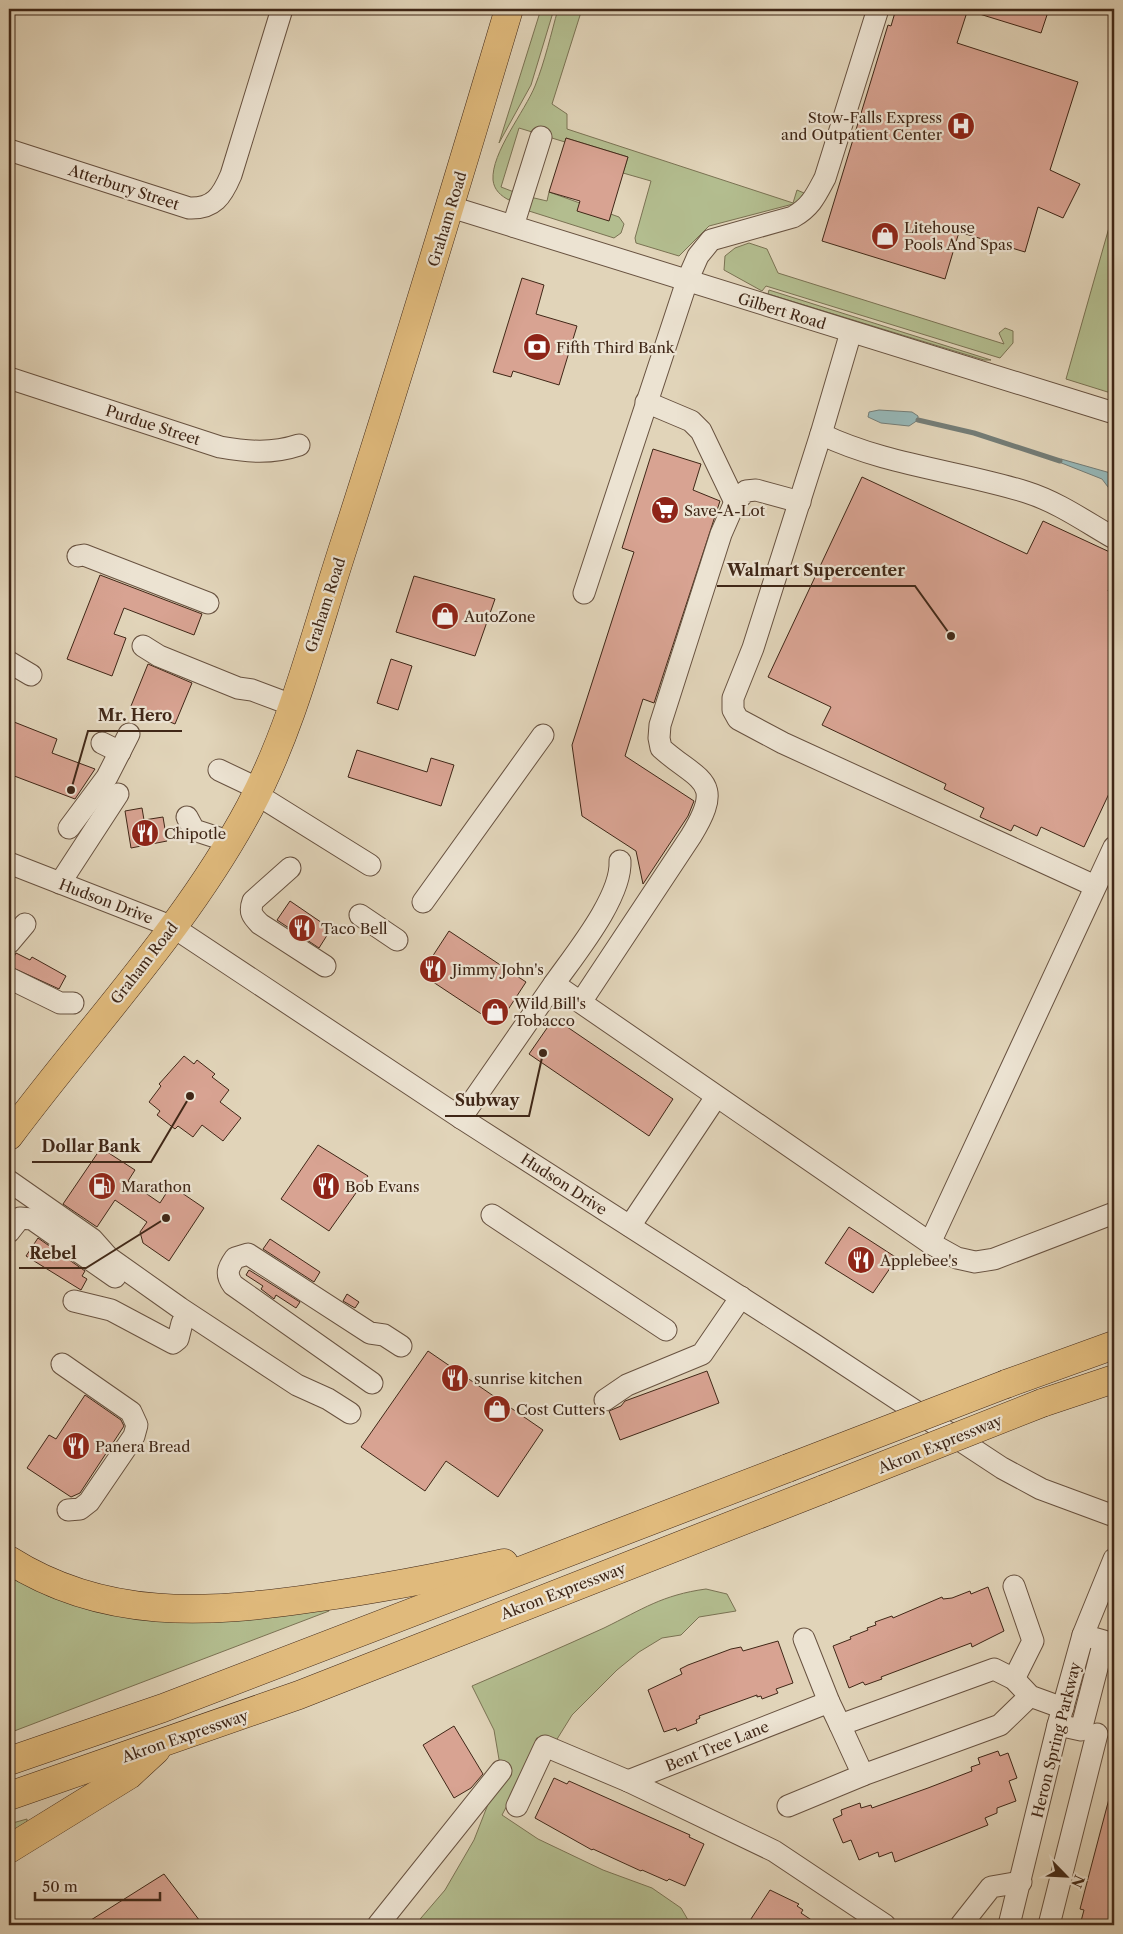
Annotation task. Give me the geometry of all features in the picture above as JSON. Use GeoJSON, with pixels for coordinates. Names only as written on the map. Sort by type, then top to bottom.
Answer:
{"type":"FeatureCollection","features":[{"type":"Feature","properties":{"kind":"main road","name":"Graham Road"},"geometry":{"type":"LineString","coordinates":[[11,1128],[173,927],[218,864],[273,762],[450,207],[509,9]]}},
{"type":"Feature","properties":{"kind":"main road","name":"Akron Expressway"},"geometry":{"type":"LineString","coordinates":[[9,1761],[163,1708],[1006,1384],[1114,1345]]}},
{"type":"Feature","properties":{"kind":"main road","name":"Akron Expressway"},"geometry":{"type":"LineString","coordinates":[[9,1796],[299,1695],[1042,1404],[1114,1379]]}},
{"type":"Feature","properties":{"kind":"main road"},"geometry":{"type":"LineString","coordinates":[[9,1560],[50,1583],[96,1598],[166,1610],[221,1610],[355,1594],[591,1544]]}},
{"type":"Feature","properties":{"kind":"main road"},"geometry":{"type":"LineString","coordinates":[[9,1850],[129,1775],[162,1744]]}},
{"type":"Feature","properties":{"kind":"street","name":"Atterbury Street"},"geometry":{"type":"LineString","coordinates":[[9,150],[189,208],[200,208],[210,205],[220,199],[231,175],[282,9]]}},
{"type":"Feature","properties":{"kind":"street"},"geometry":{"type":"LineString","coordinates":[[584,593],[686,281],[698,256],[711,240],[793,217],[805,211],[814,201],[825,178],[878,9]]}},
{"type":"Feature","properties":{"kind":"street"},"geometry":{"type":"LineString","coordinates":[[513,226],[541,137]]}},
{"type":"Feature","properties":{"kind":"street","name":"Gilbert Road"},"geometry":{"type":"LineString","coordinates":[[450,207],[1114,413]]}},
{"type":"Feature","properties":{"kind":"street"},"geometry":{"type":"LineString","coordinates":[[851,332],[800,502],[753,648],[733,698],[733,710],[738,719],[775,739],[1095,886]]}},
{"type":"Feature","properties":{"kind":"street","name":"Purdue Street"},"geometry":{"type":"LineString","coordinates":[[9,378],[220,448],[250,453],[284,450],[299,446]]}},
{"type":"Feature","properties":{"kind":"street"},"geometry":{"type":"LineString","coordinates":[[646,402],[691,421],[701,431],[735,502]]}},
{"type":"Feature","properties":{"kind":"street"},"geometry":{"type":"LineString","coordinates":[[821,434],[864,452],[1028,493],[1067,510],[1114,538]]}},
{"type":"Feature","properties":{"kind":"street"},"geometry":{"type":"LineString","coordinates":[[581,1002],[692,836],[708,803],[705,784],[687,766],[661,748],[659,738],[660,725],[720,534],[735,502],[746,491],[756,490],[800,502]]}},
{"type":"Feature","properties":{"kind":"street"},"geometry":{"type":"LineString","coordinates":[[78,556],[84,555],[208,603]]}},
{"type":"Feature","properties":{"kind":"street"},"geometry":{"type":"LineString","coordinates":[[143,646],[159,656],[238,688],[252,690],[292,705]]}},
{"type":"Feature","properties":{"kind":"street"},"geometry":{"type":"LineString","coordinates":[[9,662],[31,675]]}},
{"type":"Feature","properties":{"kind":"street"},"geometry":{"type":"LineString","coordinates":[[423,902],[543,735]]}},
{"type":"Feature","properties":{"kind":"street"},"geometry":{"type":"LineString","coordinates":[[69,828],[89,803],[117,743]]}},
{"type":"Feature","properties":{"kind":"street"},"geometry":{"type":"LineString","coordinates":[[219,770],[258,792],[370,865]]}},
{"type":"Feature","properties":{"kind":"street"},"geometry":{"type":"LineString","coordinates":[[60,883],[118,794]]}},
{"type":"Feature","properties":{"kind":"street"},"geometry":{"type":"LineString","coordinates":[[187,817],[194,830],[231,842]]}},
{"type":"Feature","properties":{"kind":"street"},"geometry":{"type":"LineString","coordinates":[[930,1243],[1114,847]]}},
{"type":"Feature","properties":{"kind":"street"},"geometry":{"type":"LineString","coordinates":[[461,1118],[609,902],[621,872],[620,860]]}},
{"type":"Feature","properties":{"kind":"street","name":"Hudson Drive"},"geometry":{"type":"LineString","coordinates":[[9,863],[173,927],[461,1118],[741,1297],[1002,1468],[1041,1489],[1114,1516]]}},
{"type":"Feature","properties":{"kind":"street"},"geometry":{"type":"LineString","coordinates":[[290,868],[253,900],[252,916],[260,924],[324,966]]}},
{"type":"Feature","properties":{"kind":"street"},"geometry":{"type":"LineString","coordinates":[[360,915],[397,940]]}},
{"type":"Feature","properties":{"kind":"street"},"geometry":{"type":"LineString","coordinates":[[9,943],[25,924]]}},
{"type":"Feature","properties":{"kind":"street"},"geometry":{"type":"LineString","coordinates":[[9,978],[60,1003],[73,1003]]}},
{"type":"Feature","properties":{"kind":"street"},"geometry":{"type":"LineString","coordinates":[[554,984],[930,1243],[957,1258],[975,1262],[984,1260],[1114,1213]]}},
{"type":"Feature","properties":{"kind":"street"},"geometry":{"type":"LineString","coordinates":[[630,1226],[716,1097]]}},
{"type":"Feature","properties":{"kind":"street"},"geometry":{"type":"LineString","coordinates":[[9,1181],[92,1239],[108,1257],[180,1308],[297,1385],[328,1399],[350,1413]]}},
{"type":"Feature","properties":{"kind":"street"},"geometry":{"type":"LineString","coordinates":[[492,1215],[666,1330]]}},
{"type":"Feature","properties":{"kind":"street"},"geometry":{"type":"LineString","coordinates":[[9,1232],[20,1218],[32,1219],[190,1329],[173,1343],[111,1310],[74,1302]]}},
{"type":"Feature","properties":{"kind":"street"},"geometry":{"type":"LineString","coordinates":[[372,1383],[232,1285],[228,1279],[228,1270],[234,1258],[248,1254],[370,1333],[392,1340]]}},
{"type":"Feature","properties":{"kind":"street"},"geometry":{"type":"LineString","coordinates":[[605,1400],[627,1385],[702,1354],[741,1297]]}},
{"type":"Feature","properties":{"kind":"street"},"geometry":{"type":"LineString","coordinates":[[62,1364],[132,1412],[137,1425],[134,1436],[90,1502],[80,1509],[68,1510]]}},
{"type":"Feature","properties":{"kind":"street","name":"Heron Spring Parkway"},"geometry":{"type":"LineString","coordinates":[[1009,1925],[1083,1635],[1114,1559]]}},
{"type":"Feature","properties":{"kind":"street"},"geometry":{"type":"LineString","coordinates":[[1014,1586],[1034,1641],[1014,1680]]}},
{"type":"Feature","properties":{"kind":"street"},"geometry":{"type":"LineString","coordinates":[[1049,1925],[1097,1734],[1104,1641],[1083,1635]]}},
{"type":"Feature","properties":{"kind":"street"},"geometry":{"type":"LineString","coordinates":[[804,1638],[829,1702],[863,1775]]}},
{"type":"Feature","properties":{"kind":"street"},"geometry":{"type":"LineString","coordinates":[[840,1725],[994,1669],[1014,1680],[1030,1696],[1061,1716],[1097,1734]]}},
{"type":"Feature","properties":{"kind":"street"},"geometry":{"type":"LineString","coordinates":[[788,1806],[863,1775],[1000,1725],[1030,1696]]}},
{"type":"Feature","properties":{"kind":"street","name":"Bent Tree Lane"},"geometry":{"type":"LineString","coordinates":[[628,1781],[829,1702]]}},
{"type":"Feature","properties":{"kind":"street"},"geometry":{"type":"LineString","coordinates":[[517,1806],[545,1746],[628,1781],[774,1851],[885,1925]]}},
{"type":"Feature","properties":{"kind":"street"},"geometry":{"type":"LineString","coordinates":[[378,1925],[501,1771]]}},
{"type":"Feature","properties":{"kind":"street"},"geometry":{"type":"LineString","coordinates":[[961,1925],[991,1887],[1021,1882]]}},
{"type":"Feature","properties":{"kind":"green space"},"geometry":{"type":"Polygon","coordinates":[[[541,9],[554,9],[531,85],[499,143],[541,9]]]}},
{"type":"Feature","properties":{"kind":"green space"},"geometry":{"type":"Polygon","coordinates":[[[558,9],[582,9],[552,104],[567,114],[567,129],[793,203],[797,190],[804,193],[797,203],[709,226],[679,256],[636,243],[635,238],[651,181],[623,173],[628,157],[566,138],[565,142],[519,128],[501,187],[514,192],[509,200],[501,195],[496,190],[493,180],[497,157],[535,86],[558,9]]]}},
{"type":"Feature","properties":{"kind":"green space"},"geometry":{"type":"Polygon","coordinates":[[[549,192],[619,217],[624,224],[621,233],[614,238],[529,211],[530,197],[547,201],[549,192]]]}},
{"type":"Feature","properties":{"kind":"green space"},"geometry":{"type":"Polygon","coordinates":[[[1114,210],[1114,394],[1066,379],[1114,210]]]}},
{"type":"Feature","properties":{"kind":"green space"},"geometry":{"type":"Polygon","coordinates":[[[749,243],[767,249],[778,273],[1004,344],[999,333],[1005,328],[1013,331],[1013,343],[1000,358],[766,286],[762,291],[724,270],[725,256],[735,248],[749,243]]]}},
{"type":"Feature","properties":{"kind":"green space"},"geometry":{"type":"Polygon","coordinates":[[[769,290],[991,360],[984,360],[768,294],[769,290]]]}},
{"type":"Feature","properties":{"kind":"green space"},"geometry":{"type":"Polygon","coordinates":[[[9,1574],[48,1596],[80,1606],[328,1608],[329,1611],[9,1733],[9,1574]]]}},
{"type":"Feature","properties":{"kind":"green space"},"geometry":{"type":"Polygon","coordinates":[[[706,1589],[727,1594],[736,1611],[699,1617],[681,1635],[662,1638],[639,1652],[617,1670],[572,1715],[554,1744],[520,1781],[502,1815],[538,1839],[603,1870],[652,1888],[681,1908],[691,1925],[415,1925],[445,1890],[474,1840],[501,1771],[494,1730],[472,1686],[665,1599],[706,1589]]]}},
{"type":"Feature","properties":{"kind":"green space"},"geometry":{"type":"Polygon","coordinates":[[[27,1819],[27,1823],[9,1834],[9,1824],[27,1819]]]}},
{"type":"Feature","properties":{"kind":"water"},"geometry":{"type":"Polygon","coordinates":[[[879,410],[912,412],[918,416],[918,420],[909,426],[881,423],[868,417],[869,412],[879,410]]]}},
{"type":"Feature","properties":{"kind":"water"},"geometry":{"type":"Polygon","coordinates":[[[1061,459],[1114,474],[1114,495],[1102,479],[1059,462],[1061,459]]]}},
{"type":"Feature","properties":{"kind":"building","name":"Stow-Falls Express and Outpatient Center"},"geometry":{"type":"Polygon","coordinates":[[[896,9],[968,9],[957,43],[1078,82],[1050,170],[1080,184],[1063,218],[1038,207],[1025,252],[959,232],[945,279],[822,241],[888,25],[891,26],[896,9]]]}},
{"type":"Feature","properties":{"kind":"building"},"geometry":{"type":"Polygon","coordinates":[[[974,9],[1049,9],[1041,33],[973,12],[974,9]]]}},
{"type":"Feature","properties":{"kind":"building"},"geometry":{"type":"Polygon","coordinates":[[[566,138],[628,157],[609,221],[577,211],[580,201],[549,192],[566,138]]]}},
{"type":"Feature","properties":{"kind":"building"},"geometry":{"type":"Polygon","coordinates":[[[522,278],[544,285],[536,314],[577,326],[559,385],[513,371],[511,377],[493,372],[522,278]]]}},
{"type":"Feature","properties":{"kind":"building"},"geometry":{"type":"Polygon","coordinates":[[[653,449],[701,464],[693,490],[720,501],[654,703],[643,699],[625,756],[694,801],[688,816],[643,884],[636,851],[582,816],[572,745],[634,552],[622,548],[653,449]]]}},
{"type":"Feature","properties":{"kind":"building"},"geometry":{"type":"Polygon","coordinates":[[[862,477],[1027,554],[1043,521],[1114,554],[1114,578],[1108,591],[1114,594],[1114,783],[1084,847],[1041,827],[1037,836],[1014,825],[1011,831],[980,817],[984,808],[944,789],[946,784],[822,725],[831,707],[768,677],[862,477]]]}},
{"type":"Feature","properties":{"kind":"building"},"geometry":{"type":"Polygon","coordinates":[[[100,575],[202,614],[194,635],[124,608],[114,634],[126,638],[112,676],[67,659],[100,575]]]}},
{"type":"Feature","properties":{"kind":"building","name":"AutoZone"},"geometry":{"type":"Polygon","coordinates":[[[414,576],[495,599],[475,656],[396,632],[414,576]]]}},
{"type":"Feature","properties":{"kind":"building"},"geometry":{"type":"Polygon","coordinates":[[[391,659],[412,666],[398,710],[377,703],[391,659]]]}},
{"type":"Feature","properties":{"kind":"building"},"geometry":{"type":"Polygon","coordinates":[[[148,664],[192,683],[175,724],[131,706],[148,664]]]}},
{"type":"Feature","properties":{"kind":"building"},"geometry":{"type":"Polygon","coordinates":[[[9,720],[57,739],[52,753],[95,769],[75,799],[9,774],[9,720]]]}},
{"type":"Feature","properties":{"kind":"building"},"geometry":{"type":"Polygon","coordinates":[[[357,750],[427,772],[431,758],[454,765],[441,806],[348,777],[357,750]]]}},
{"type":"Feature","properties":{"kind":"building"},"geometry":{"type":"Polygon","coordinates":[[[142,808],[144,820],[163,817],[167,841],[131,848],[125,811],[142,808]]]}},
{"type":"Feature","properties":{"kind":"building","name":"Taco Bell"},"geometry":{"type":"Polygon","coordinates":[[[290,901],[331,929],[319,948],[277,920],[290,901]]]}},
{"type":"Feature","properties":{"kind":"building"},"geometry":{"type":"Polygon","coordinates":[[[449,931],[526,982],[498,1025],[421,974],[449,931]]]}},
{"type":"Feature","properties":{"kind":"building"},"geometry":{"type":"Polygon","coordinates":[[[16,953],[30,960],[32,957],[66,976],[59,989],[9,966],[16,953]]]}},
{"type":"Feature","properties":{"kind":"building"},"geometry":{"type":"Polygon","coordinates":[[[554,1018],[673,1099],[649,1136],[529,1054],[554,1018]]]}},
{"type":"Feature","properties":{"kind":"building"},"geometry":{"type":"Polygon","coordinates":[[[184,1056],[194,1064],[197,1060],[215,1074],[212,1077],[229,1090],[220,1102],[241,1118],[223,1141],[202,1125],[193,1137],[178,1126],[175,1129],[157,1115],[160,1111],[149,1102],[161,1086],[159,1084],[184,1056]]]}},
{"type":"Feature","properties":{"kind":"building","name":"Bob Evans"},"geometry":{"type":"Polygon","coordinates":[[[318,1145],[368,1176],[329,1231],[281,1199],[318,1145]]]}},
{"type":"Feature","properties":{"kind":"building"},"geometry":{"type":"Polygon","coordinates":[[[101,1148],[135,1170],[128,1181],[160,1203],[167,1192],[179,1191],[204,1208],[169,1261],[143,1243],[140,1232],[147,1222],[115,1200],[97,1227],[63,1204],[101,1148]]]}},
{"type":"Feature","properties":{"kind":"building","name":"Applebee's"},"geometry":{"type":"Polygon","coordinates":[[[849,1227],[897,1258],[873,1293],[825,1263],[849,1227]]]}},
{"type":"Feature","properties":{"kind":"building"},"geometry":{"type":"Polygon","coordinates":[[[38,1238],[85,1271],[82,1276],[87,1279],[81,1290],[26,1256],[38,1238]]]}},
{"type":"Feature","properties":{"kind":"building"},"geometry":{"type":"Polygon","coordinates":[[[270,1239],[320,1272],[314,1282],[263,1249],[270,1239]]]}},
{"type":"Feature","properties":{"kind":"building"},"geometry":{"type":"Polygon","coordinates":[[[249,1270],[300,1302],[296,1308],[276,1295],[274,1299],[261,1289],[263,1286],[246,1275],[249,1270]]]}},
{"type":"Feature","properties":{"kind":"building"},"geometry":{"type":"Polygon","coordinates":[[[347,1294],[359,1302],[355,1308],[343,1301],[347,1294]]]}},
{"type":"Feature","properties":{"kind":"building"},"geometry":{"type":"Polygon","coordinates":[[[428,1351],[543,1430],[498,1497],[446,1461],[425,1491],[361,1447],[428,1351]]]}},
{"type":"Feature","properties":{"kind":"building"},"geometry":{"type":"Polygon","coordinates":[[[707,1371],[719,1403],[620,1440],[609,1411],[621,1406],[625,1401],[707,1371]]]}},
{"type":"Feature","properties":{"kind":"building","name":"Panera Bread"},"geometry":{"type":"Polygon","coordinates":[[[85,1395],[121,1420],[124,1426],[80,1493],[71,1497],[27,1468],[49,1435],[56,1439],[85,1395]]]}},
{"type":"Feature","properties":{"kind":"building"},"geometry":{"type":"Polygon","coordinates":[[[988,1587],[1004,1631],[972,1647],[971,1643],[881,1677],[882,1679],[865,1685],[863,1682],[849,1688],[833,1646],[868,1630],[867,1628],[876,1625],[875,1622],[892,1616],[893,1618],[942,1597],[943,1599],[952,1598],[970,1591],[971,1594],[988,1587]]]}},
{"type":"Feature","properties":{"kind":"building"},"geometry":{"type":"Polygon","coordinates":[[[778,1641],[793,1683],[776,1689],[778,1693],[762,1699],[761,1696],[757,1697],[757,1695],[699,1716],[700,1718],[696,1720],[697,1723],[677,1731],[676,1728],[664,1732],[648,1690],[682,1674],[680,1669],[688,1665],[731,1649],[741,1647],[743,1651],[778,1641]]]}},
{"type":"Feature","properties":{"kind":"building"},"geometry":{"type":"Polygon","coordinates":[[[454,1726],[483,1774],[471,1788],[454,1798],[423,1745],[454,1726]]]}},
{"type":"Feature","properties":{"kind":"building"},"geometry":{"type":"Polygon","coordinates":[[[998,1751],[1000,1756],[1008,1753],[1017,1778],[1009,1781],[1016,1801],[997,1808],[997,1813],[985,1818],[988,1825],[895,1862],[892,1852],[879,1857],[878,1852],[859,1860],[851,1840],[843,1843],[833,1819],[842,1815],[841,1810],[860,1803],[861,1808],[871,1805],[872,1808],[928,1788],[972,1771],[971,1767],[980,1764],[978,1758],[998,1751]]]}},
{"type":"Feature","properties":{"kind":"building"},"geometry":{"type":"Polygon","coordinates":[[[554,1778],[567,1784],[569,1781],[690,1835],[689,1837],[704,1844],[685,1886],[641,1871],[592,1850],[535,1818],[554,1778]]]}},
{"type":"Feature","properties":{"kind":"building"},"geometry":{"type":"Polygon","coordinates":[[[1110,1795],[1114,1796],[1114,1925],[1080,1925],[1084,1910],[1080,1909],[1110,1795]]]}},
{"type":"Feature","properties":{"kind":"building"},"geometry":{"type":"Polygon","coordinates":[[[164,1874],[203,1925],[83,1925],[164,1874]]]}},
{"type":"Feature","properties":{"kind":"building"},"geometry":{"type":"Polygon","coordinates":[[[770,1890],[799,1904],[797,1906],[803,1910],[801,1913],[819,1925],[747,1925],[770,1890]]]}},
{"type":"Feature","properties":{"kind":"waterway"},"geometry":{"type":"LineString","coordinates":[[918,420],[974,433],[1060,461]]}},
{"type":"Feature","properties":{"kind":"place","name":"Stow-Falls Express and Outpatient Center"},"geometry":{"type":"Point","coordinates":[961,126]}},
{"type":"Feature","properties":{"kind":"place","name":"Litehouse Pools And Spas"},"geometry":{"type":"Point","coordinates":[885,236]}},
{"type":"Feature","properties":{"kind":"place","name":"Fifth Third Bank"},"geometry":{"type":"Point","coordinates":[537,347]}},
{"type":"Feature","properties":{"kind":"place","name":"Save-A-Lot"},"geometry":{"type":"Point","coordinates":[665,510]}},
{"type":"Feature","properties":{"kind":"place","name":"AutoZone"},"geometry":{"type":"Point","coordinates":[445,616]}},
{"type":"Feature","properties":{"kind":"place","name":"Walmart Supercenter"},"geometry":{"type":"Point","coordinates":[951,636]}},
{"type":"Feature","properties":{"kind":"place","name":"Mr. Hero"},"geometry":{"type":"Point","coordinates":[71,790]}},
{"type":"Feature","properties":{"kind":"place","name":"Chipotle"},"geometry":{"type":"Point","coordinates":[145,833]}},
{"type":"Feature","properties":{"kind":"place","name":"Taco Bell"},"geometry":{"type":"Point","coordinates":[302,928]}},
{"type":"Feature","properties":{"kind":"place","name":"Jimmy John's"},"geometry":{"type":"Point","coordinates":[433,969]}},
{"type":"Feature","properties":{"kind":"place","name":"Wild Bill's Tobacco"},"geometry":{"type":"Point","coordinates":[495,1012]}},
{"type":"Feature","properties":{"kind":"place","name":"Subway"},"geometry":{"type":"Point","coordinates":[543,1053]}},
{"type":"Feature","properties":{"kind":"place","name":"Dollar Bank"},"geometry":{"type":"Point","coordinates":[190,1096]}},
{"type":"Feature","properties":{"kind":"place","name":"Marathon"},"geometry":{"type":"Point","coordinates":[102,1186]}},
{"type":"Feature","properties":{"kind":"place","name":"Bob Evans"},"geometry":{"type":"Point","coordinates":[326,1186]}},
{"type":"Feature","properties":{"kind":"place","name":"Rebel"},"geometry":{"type":"Point","coordinates":[166,1218]}},
{"type":"Feature","properties":{"kind":"place","name":"Applebee's"},"geometry":{"type":"Point","coordinates":[861,1260]}},
{"type":"Feature","properties":{"kind":"place","name":"sunrise kitchen"},"geometry":{"type":"Point","coordinates":[455,1378]}},
{"type":"Feature","properties":{"kind":"place","name":"Cost Cutters"},"geometry":{"type":"Point","coordinates":[497,1409]}},
{"type":"Feature","properties":{"kind":"place","name":"Panera Bread"},"geometry":{"type":"Point","coordinates":[76,1446]}}]}
